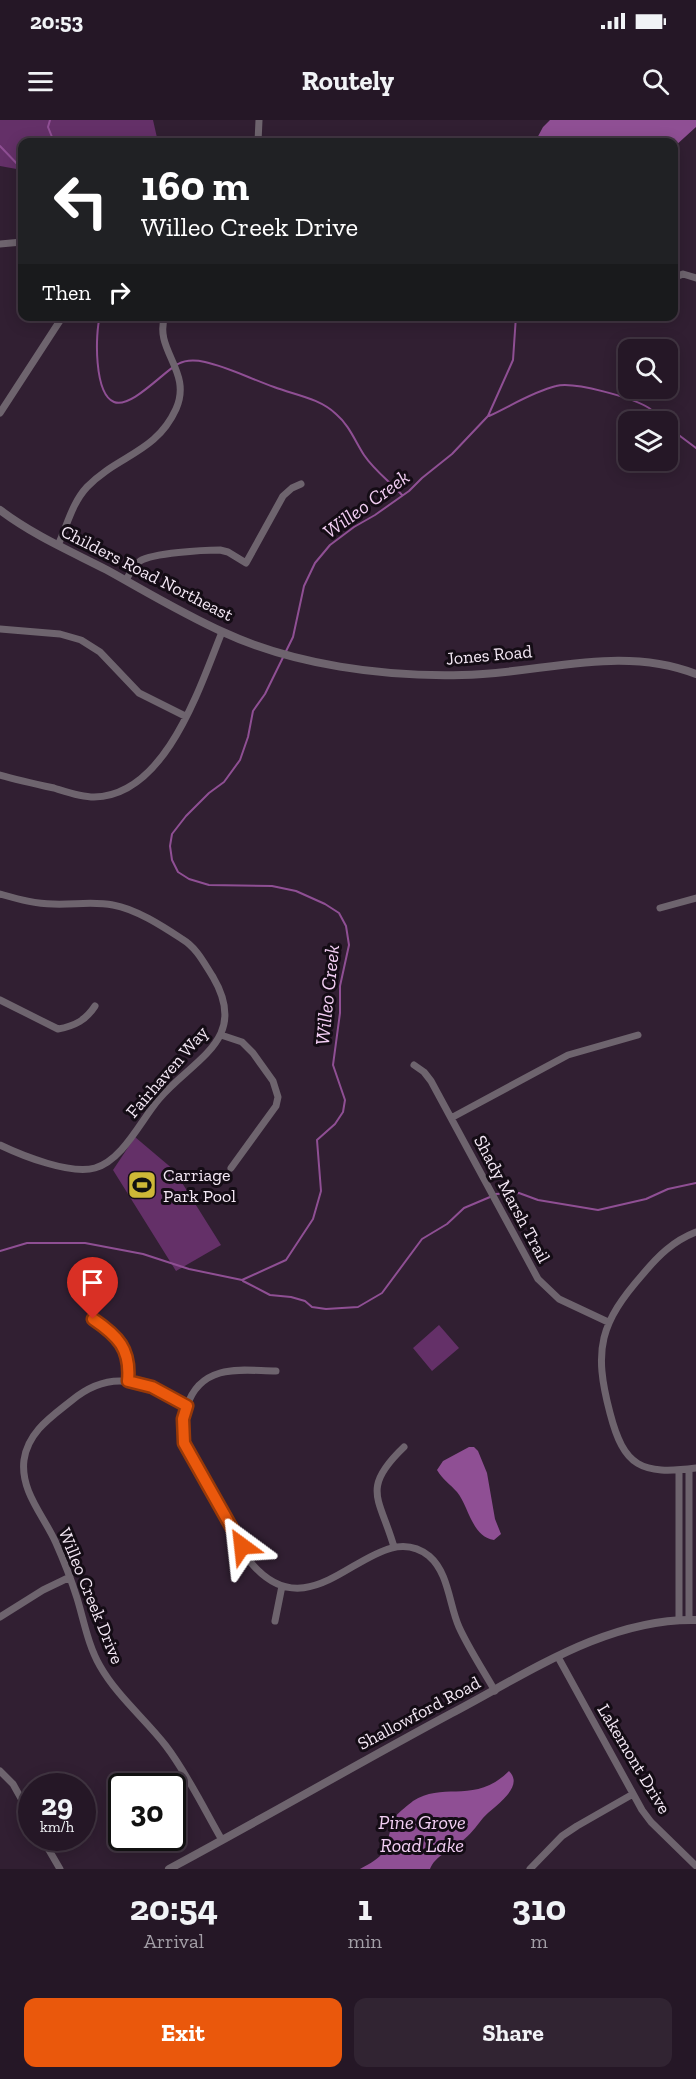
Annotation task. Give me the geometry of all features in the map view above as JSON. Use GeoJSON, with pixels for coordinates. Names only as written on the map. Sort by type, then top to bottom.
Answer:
{"type":"FeatureCollection","features":[{"type":"Feature","properties":{"kind":"street"},"geometry":{"type":"LineString","coordinates":[[258,138],[259,120]]}},
{"type":"Feature","properties":{"kind":"street"},"geometry":{"type":"LineString","coordinates":[[0,244],[18,242]]}},
{"type":"Feature","properties":{"kind":"street"},"geometry":{"type":"LineString","coordinates":[[678,276],[683,274],[696,278]]}},
{"type":"Feature","properties":{"kind":"street"},"geometry":{"type":"LineString","coordinates":[[0,413],[60,321]]}},
{"type":"Feature","properties":{"kind":"street"},"geometry":{"type":"LineString","coordinates":[[58,545],[73,508],[86,489],[110,468],[146,448],[160,435],[171,418],[180,397],[182,385],[163,335],[164,321]]}},
{"type":"Feature","properties":{"kind":"street"},"geometry":{"type":"LineString","coordinates":[[126,580],[139,562],[155,556],[220,550],[246,563],[283,496],[301,484]]}},
{"type":"Feature","properties":{"kind":"street","name":"Childers Road Northeast"},"geometry":{"type":"LineString","coordinates":[[0,510],[25,528],[222,632],[285,653]]}},
{"type":"Feature","properties":{"kind":"street"},"geometry":{"type":"LineString","coordinates":[[0,629],[60,634],[81,640],[100,652],[139,693],[185,716]]}},
{"type":"Feature","properties":{"kind":"street"},"geometry":{"type":"LineString","coordinates":[[0,775],[90,797],[112,795],[129,787],[173,742],[222,632]]}},
{"type":"Feature","properties":{"kind":"street","name":"Jones Road"},"geometry":{"type":"LineString","coordinates":[[285,653],[358,669],[438,675],[491,674],[605,660],[642,661],[696,674]]}},
{"type":"Feature","properties":{"kind":"street","name":"Fairhaven Way"},"geometry":{"type":"LineString","coordinates":[[0,894],[24,901],[51,904],[115,905],[136,913],[183,939],[201,958],[222,995],[225,1016],[221,1035],[211,1050],[158,1100],[117,1154],[102,1166],[87,1170],[68,1169],[0,1145]]}},
{"type":"Feature","properties":{"kind":"street"},"geometry":{"type":"LineString","coordinates":[[660,908],[696,898]]}},
{"type":"Feature","properties":{"kind":"street"},"geometry":{"type":"LineString","coordinates":[[0,1000],[58,1029],[87,1017],[95,1006]]}},
{"type":"Feature","properties":{"kind":"street"},"geometry":{"type":"LineString","coordinates":[[221,1035],[242,1042],[248,1047],[273,1081],[278,1097],[276,1106],[231,1168]]}},
{"type":"Feature","properties":{"kind":"street"},"geometry":{"type":"LineString","coordinates":[[451,1118],[568,1054],[638,1035]]}},
{"type":"Feature","properties":{"kind":"street","name":"Shady Marsh Trail"},"geometry":{"type":"LineString","coordinates":[[414,1065],[431,1081],[538,1279],[560,1299],[608,1322]]}},
{"type":"Feature","properties":{"kind":"street"},"geometry":{"type":"LineString","coordinates":[[693,1619],[693,1468],[661,1471],[644,1467],[629,1456],[618,1442],[601,1373],[602,1347],[608,1322],[622,1297],[671,1245],[696,1232]]}},
{"type":"Feature","properties":{"kind":"street"},"geometry":{"type":"LineString","coordinates":[[93,1319],[112,1332],[123,1346],[128,1362],[128,1381]]}},
{"type":"Feature","properties":{"kind":"street"},"geometry":{"type":"LineString","coordinates":[[276,1371],[231,1371],[215,1375],[197,1387],[187,1406],[183,1431],[189,1455],[252,1564],[266,1578],[282,1586],[301,1589],[319,1586],[394,1547],[418,1550],[438,1566],[444,1577],[459,1628],[495,1691]]}},
{"type":"Feature","properties":{"kind":"street","name":"Willeo Creek Drive"},"geometry":{"type":"LineString","coordinates":[[187,1406],[152,1387],[128,1381],[98,1384],[83,1391],[40,1427],[26,1451],[23,1470],[27,1488],[55,1541],[70,1577],[88,1639],[100,1667],[115,1688],[169,1750],[222,1840]]}},
{"type":"Feature","properties":{"kind":"street"},"geometry":{"type":"LineString","coordinates":[[394,1547],[378,1504],[377,1487],[384,1467],[404,1447]]}},
{"type":"Feature","properties":{"kind":"street"},"geometry":{"type":"LineString","coordinates":[[679,1470],[679,1620]]}},
{"type":"Feature","properties":{"kind":"street"},"geometry":{"type":"LineString","coordinates":[[0,1617],[70,1577]]}},
{"type":"Feature","properties":{"kind":"street"},"geometry":{"type":"LineString","coordinates":[[275,1621],[282,1586]]}},
{"type":"Feature","properties":{"kind":"street","name":"Shallowford Road"},"geometry":{"type":"LineString","coordinates":[[169,1869],[403,1739],[590,1642],[625,1629],[651,1623],[693,1619]]}},
{"type":"Feature","properties":{"kind":"street","name":"Lakemont Drive"},"geometry":{"type":"LineString","coordinates":[[558,1658],[633,1794],[651,1822],[696,1866]]}},
{"type":"Feature","properties":{"kind":"street"},"geometry":{"type":"LineString","coordinates":[[0,1771],[13,1784],[18,1793]]}},
{"type":"Feature","properties":{"kind":"street"},"geometry":{"type":"LineString","coordinates":[[530,1869],[562,1836],[633,1794]]}},
{"type":"Feature","properties":{"kind":"street"},"geometry":{"type":"LineString","coordinates":[[50,1851],[60,1869]]}},
{"type":"Feature","properties":{"kind":"shaded area"},"geometry":{"type":"Polygon","coordinates":[[[0,120],[153,120],[157,138],[18,138],[18,169],[0,166],[0,120]]]}},
{"type":"Feature","properties":{"kind":"shaded area"},"geometry":{"type":"Polygon","coordinates":[[[135,1137],[174,1170],[221,1245],[176,1271],[113,1170],[135,1137]]]}},
{"type":"Feature","properties":{"kind":"shaded area"},"geometry":{"type":"Polygon","coordinates":[[[439,1325],[459,1348],[432,1371],[413,1348],[439,1325]]]}},
{"type":"Feature","properties":{"kind":"water"},"geometry":{"type":"Polygon","coordinates":[[[550,120],[696,120],[696,127],[678,143],[678,138],[537,138],[550,120]]]}},
{"type":"Feature","properties":{"kind":"water"},"geometry":{"type":"Polygon","coordinates":[[[469,1447],[474,1447],[478,1451],[487,1473],[495,1519],[501,1534],[494,1540],[487,1538],[476,1527],[457,1492],[437,1470],[443,1461],[469,1447]]]}},
{"type":"Feature","properties":{"kind":"water","name":"Pine Grove Road Lake"},"geometry":{"type":"Polygon","coordinates":[[[509,1771],[513,1777],[513,1784],[506,1797],[483,1818],[473,1831],[436,1860],[430,1869],[360,1869],[380,1856],[386,1846],[395,1817],[413,1801],[425,1795],[484,1787],[509,1771]]]}},
{"type":"Feature","properties":{"kind":"waterway"},"geometry":{"type":"LineString","coordinates":[[50,120],[48,127],[52,138]]}},
{"type":"Feature","properties":{"kind":"waterway"},"geometry":{"type":"LineString","coordinates":[[0,146],[18,165]]}},
{"type":"Feature","properties":{"kind":"waterway"},"geometry":{"type":"LineString","coordinates":[[99,321],[97,349],[99,376],[107,397],[114,402],[121,403],[138,395],[172,368],[185,361],[214,364],[322,404],[345,423],[364,455],[402,495]]}},
{"type":"Feature","properties":{"kind":"waterway","name":"Willeo Creek"},"geometry":{"type":"LineString","coordinates":[[0,1251],[27,1243],[85,1243],[143,1254],[189,1269],[242,1280],[286,1260],[313,1219],[321,1191],[317,1140],[335,1124],[343,1112],[345,1100],[333,1065],[340,1013],[340,986],[349,945],[346,926],[339,913],[296,891],[272,886],[209,885],[189,879],[178,872],[172,860],[170,846],[172,834],[186,816],[209,793],[224,782],[240,760],[248,737],[253,711],[265,694],[293,637],[304,586],[315,563],[330,545],[409,491],[452,454],[488,416],[513,360],[516,321]]}},
{"type":"Feature","properties":{"kind":"waterway"},"geometry":{"type":"LineString","coordinates":[[489,416],[538,392],[565,385],[603,391],[641,404],[653,411]]}},
{"type":"Feature","properties":{"kind":"waterway"},"geometry":{"type":"LineString","coordinates":[[678,434],[696,448]]}},
{"type":"Feature","properties":{"kind":"waterway"},"geometry":{"type":"LineString","coordinates":[[495,1194],[519,1193],[538,1200],[598,1210],[646,1199],[668,1189],[696,1183]]}},
{"type":"Feature","properties":{"kind":"waterway"},"geometry":{"type":"LineString","coordinates":[[243,1281],[270,1295],[291,1297],[305,1301],[312,1307],[326,1309],[358,1307],[382,1293],[422,1239],[447,1224],[464,1208],[490,1197]]}},
{"type":"Feature","properties":{"kind":"place","name":"Carriage Park Pool"},"geometry":{"type":"Point","coordinates":[142,1185]}},
{"type":"Feature","properties":{"kind":"route"},"geometry":{"type":"LineString","coordinates":[[93,1319],[112,1332],[123,1346],[128,1362],[128,1381],[152,1387],[187,1406],[183,1419],[184,1443],[242,1546]]}}]}
